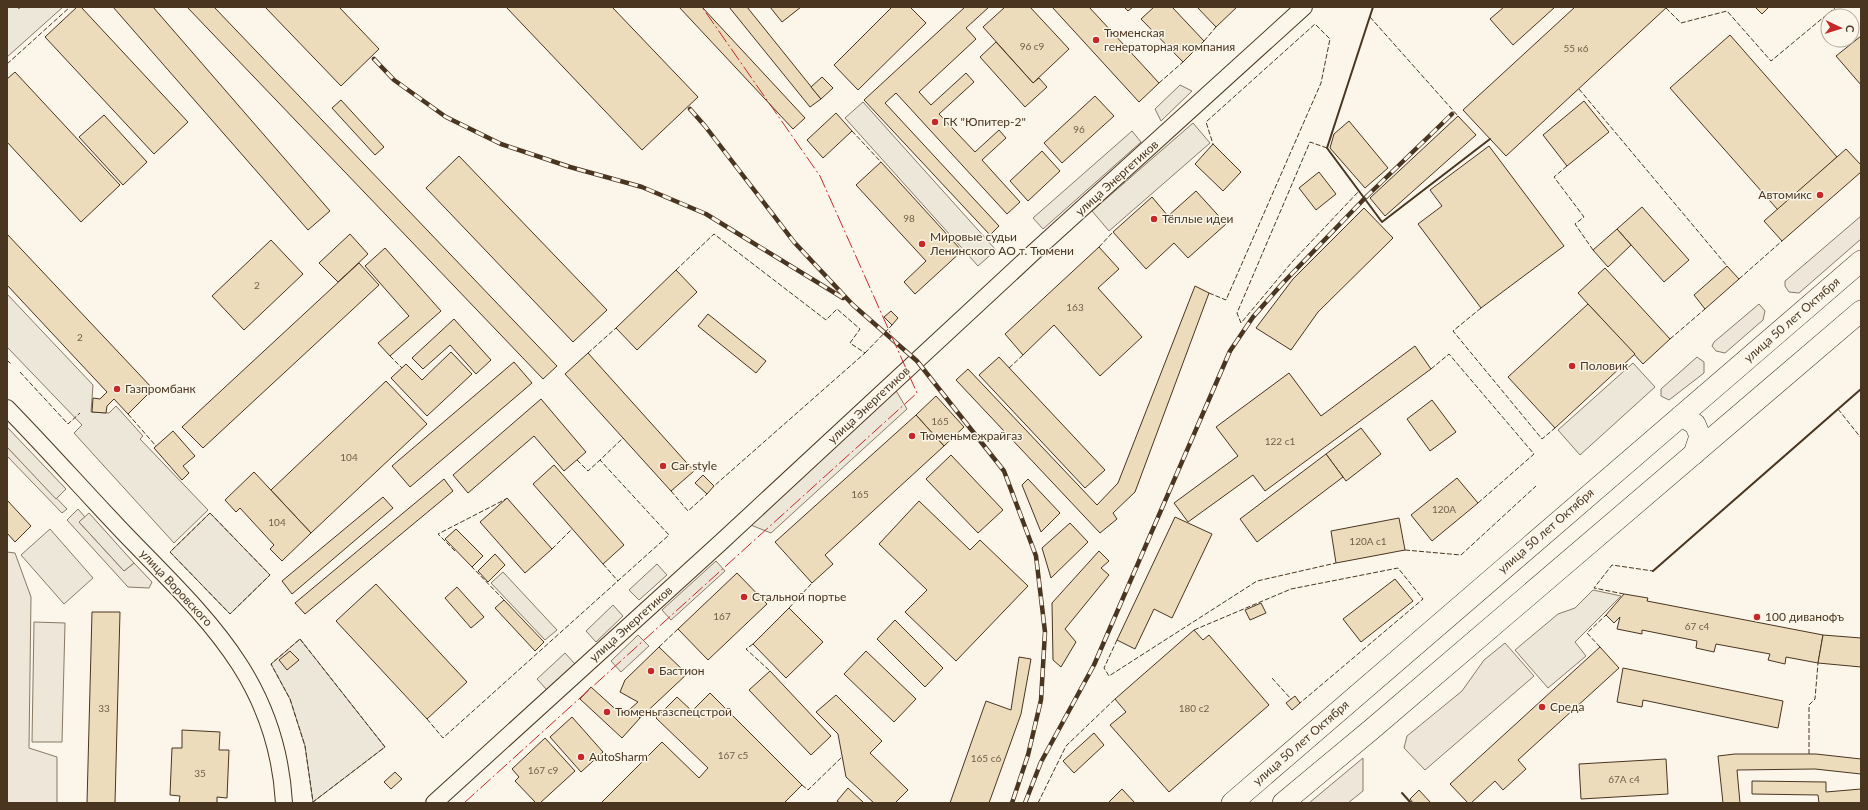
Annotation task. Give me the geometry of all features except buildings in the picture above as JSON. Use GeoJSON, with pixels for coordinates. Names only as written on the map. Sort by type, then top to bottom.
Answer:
{"type":"FeatureCollection","features":[{"type":"Feature","properties":{"kind":"main road","name":"улица 50 лет Октября"},"geometry":{"type":"LineString","coordinates":[[1232,803],[1861,260]]}},
{"type":"Feature","properties":{"kind":"main road"},"geometry":{"type":"LineString","coordinates":[[1283,803],[1861,311]]}},
{"type":"Feature","properties":{"kind":"main road"},"geometry":{"type":"LineString","coordinates":[[1681,416],[1695,424],[1700,436],[1694,454]]}},
{"type":"Feature","properties":{"kind":"street","name":"улица Энергетиков"},"geometry":{"type":"LineString","coordinates":[[434,803],[705,557],[1035,251],[1304,7]]}},
{"type":"Feature","properties":{"kind":"street","name":"улица Воровского"},"geometry":{"type":"LineString","coordinates":[[7,408],[125,534],[174,583],[206,619],[236,658],[257,694],[274,739],[284,803]]}},
{"type":"Feature","properties":{"kind":"shaded area"},"geometry":{"type":"Polygon","coordinates":[[[7,7],[17,7],[19,9],[20,7],[63,7],[7,57],[7,7]]]}},
{"type":"Feature","properties":{"kind":"shaded area"},"geometry":{"type":"Polygon","coordinates":[[[1180,85],[1192,91],[1161,121],[1155,109],[1180,85]]]}},
{"type":"Feature","properties":{"kind":"shaded area"},"geometry":{"type":"Polygon","coordinates":[[[863,102],[996,250],[978,266],[845,118],[863,102]]]}},
{"type":"Feature","properties":{"kind":"shaded area"},"geometry":{"type":"Polygon","coordinates":[[[1193,123],[1210,143],[1109,231],[1092,211],[1193,123]]]}},
{"type":"Feature","properties":{"kind":"shaded area"},"geometry":{"type":"Polygon","coordinates":[[[1132,131],[1141,142],[1043,229],[1033,218],[1132,131]]]}},
{"type":"Feature","properties":{"kind":"shaded area"},"geometry":{"type":"Polygon","coordinates":[[[1861,216],[1861,239],[1799,293],[1789,292],[1785,286],[1785,281],[1861,216]]]}},
{"type":"Feature","properties":{"kind":"shaded area"},"geometry":{"type":"Polygon","coordinates":[[[7,294],[93,385],[91,412],[109,413],[116,406],[143,436],[140,439],[208,510],[174,543],[74,433],[82,425],[7,347],[7,294]]]}},
{"type":"Feature","properties":{"kind":"shaded area"},"geometry":{"type":"Polygon","coordinates":[[[1759,304],[1765,311],[1763,320],[1725,353],[1716,351],[1712,346],[1714,342],[1759,304]]]}},
{"type":"Feature","properties":{"kind":"shaded area"},"geometry":{"type":"Polygon","coordinates":[[[1697,357],[1704,362],[1704,373],[1669,400],[1661,396],[1661,389],[1697,357]]]}},
{"type":"Feature","properties":{"kind":"shaded area"},"geometry":{"type":"Polygon","coordinates":[[[1633,363],[1655,387],[1580,455],[1558,430],[1633,363]]]}},
{"type":"Feature","properties":{"kind":"shaded area"},"geometry":{"type":"Polygon","coordinates":[[[892,384],[907,409],[771,533],[743,522],[892,384]]]}},
{"type":"Feature","properties":{"kind":"shaded area"},"geometry":{"type":"Polygon","coordinates":[[[7,427],[66,489],[56,499],[7,447],[7,427]]]}},
{"type":"Feature","properties":{"kind":"shaded area"},"geometry":{"type":"Polygon","coordinates":[[[7,447],[67,509],[62,513],[7,456],[7,447]]]}},
{"type":"Feature","properties":{"kind":"shaded area"},"geometry":{"type":"Polygon","coordinates":[[[78,509],[85,517],[79,522],[124,571],[134,563],[152,582],[149,588],[128,587],[67,520],[78,509]]]}},
{"type":"Feature","properties":{"kind":"shaded area"},"geometry":{"type":"Polygon","coordinates":[[[89,513],[134,563],[124,571],[79,522],[89,513]]]}},
{"type":"Feature","properties":{"kind":"shaded area"},"geometry":{"type":"Polygon","coordinates":[[[210,513],[270,575],[230,614],[170,552],[210,513]]]}},
{"type":"Feature","properties":{"kind":"shaded area"},"geometry":{"type":"Polygon","coordinates":[[[50,529],[93,578],[64,604],[21,555],[50,529]]]}},
{"type":"Feature","properties":{"kind":"shaded area"},"geometry":{"type":"Polygon","coordinates":[[[7,552],[15,553],[31,597],[29,748],[57,757],[57,803],[7,803],[7,552]]]}},
{"type":"Feature","properties":{"kind":"shaded area"},"geometry":{"type":"Polygon","coordinates":[[[716,561],[725,571],[671,620],[662,610],[716,561]]]}},
{"type":"Feature","properties":{"kind":"shaded area"},"geometry":{"type":"Polygon","coordinates":[[[657,564],[667,575],[639,600],[629,590],[657,564]]]}},
{"type":"Feature","properties":{"kind":"shaded area"},"geometry":{"type":"Polygon","coordinates":[[[503,572],[557,630],[545,640],[491,583],[503,572]]]}},
{"type":"Feature","properties":{"kind":"shaded area"},"geometry":{"type":"Polygon","coordinates":[[[1593,590],[1621,596],[1575,642],[1586,656],[1548,688],[1515,650],[1558,614],[1575,608],[1593,590]]]}},
{"type":"Feature","properties":{"kind":"shaded area"},"geometry":{"type":"Polygon","coordinates":[[[613,605],[623,616],[596,642],[586,631],[613,605]]]}},
{"type":"Feature","properties":{"kind":"shaded area"},"geometry":{"type":"Polygon","coordinates":[[[34,622],[65,623],[62,742],[32,742],[34,622]]]}},
{"type":"Feature","properties":{"kind":"shaded area"},"geometry":{"type":"Polygon","coordinates":[[[638,635],[649,646],[621,672],[611,661],[638,635]]]}},
{"type":"Feature","properties":{"kind":"shaded area"},"geometry":{"type":"Polygon","coordinates":[[[300,639],[385,747],[313,802],[305,746],[290,699],[271,664],[300,639]]]}},
{"type":"Feature","properties":{"kind":"shaded area"},"geometry":{"type":"Polygon","coordinates":[[[1505,643],[1534,676],[1425,770],[1404,748],[1407,736],[1462,691],[1484,660],[1505,643]]]}},
{"type":"Feature","properties":{"kind":"shaded area"},"geometry":{"type":"Polygon","coordinates":[[[565,653],[575,664],[547,690],[537,679],[565,653]]]}},
{"type":"Feature","properties":{"kind":"shaded area"},"geometry":{"type":"Polygon","coordinates":[[[1363,758],[1363,791],[1348,803],[1309,803],[1363,758]]]}},
{"type":"Feature","properties":{"kind":"railway"},"geometry":{"type":"LineString","coordinates":[[374,59],[394,80],[446,117],[501,144],[570,167],[642,187],[706,214],[843,298]]}},
{"type":"Feature","properties":{"kind":"railway"},"geometry":{"type":"LineString","coordinates":[[690,109],[705,126],[794,242],[853,305],[917,361],[1004,471],[1036,556],[1045,632],[1041,700],[1028,755],[1012,803]]}},
{"type":"Feature","properties":{"kind":"railway"},"geometry":{"type":"LineString","coordinates":[[1025,803],[1041,762],[1094,665],[1230,351],[1253,317],[1282,284],[1365,198],[1452,114]]}},
{"type":"Feature","properties":{"kind":"fence"},"geometry":{"type":"LineString","coordinates":[[7,64],[70,7]]}},
{"type":"Feature","properties":{"kind":"fence"},"geometry":{"type":"LineString","coordinates":[[1666,8],[1681,23],[1727,11],[1771,61],[1836,7]]}},
{"type":"Feature","properties":{"kind":"fence"},"geometry":{"type":"LineString","coordinates":[[1370,17],[1458,116]]}},
{"type":"Feature","properties":{"kind":"fence"},"geometry":{"type":"LineString","coordinates":[[1209,293],[1226,300],[1321,83],[1330,39],[1315,24],[1206,122],[1213,144]]}},
{"type":"Feature","properties":{"kind":"fence"},"geometry":{"type":"LineString","coordinates":[[1204,41],[1216,27]]}},
{"type":"Feature","properties":{"kind":"fence"},"geometry":{"type":"LineString","coordinates":[[1159,83],[1183,62]]}},
{"type":"Feature","properties":{"kind":"fence"},"geometry":{"type":"LineString","coordinates":[[1579,89],[1727,266]]}},
{"type":"Feature","properties":{"kind":"fence"},"geometry":{"type":"LineString","coordinates":[[852,131],[881,162]]}},
{"type":"Feature","properties":{"kind":"fence"},"geometry":{"type":"LineString","coordinates":[[1327,148],[1310,142],[1237,313],[1241,323],[1292,262],[1359,191]]}},
{"type":"Feature","properties":{"kind":"fence"},"geometry":{"type":"LineString","coordinates":[[1567,166],[1554,177],[1584,217],[1575,224],[1593,250]]}},
{"type":"Feature","properties":{"kind":"fence"},"geometry":{"type":"LineString","coordinates":[[1099,247],[1113,232]]}},
{"type":"Feature","properties":{"kind":"fence"},"geometry":{"type":"LineString","coordinates":[[676,270],[714,234],[826,320],[837,309],[860,329],[850,343],[865,353],[714,486]]}},
{"type":"Feature","properties":{"kind":"fence"},"geometry":{"type":"LineString","coordinates":[[1739,279],[1782,241]]}},
{"type":"Feature","properties":{"kind":"fence"},"geometry":{"type":"LineString","coordinates":[[1481,308],[1453,331],[1542,439],[1555,428]]}},
{"type":"Feature","properties":{"kind":"fence"},"geometry":{"type":"LineString","coordinates":[[1670,339],[1705,309]]}},
{"type":"Feature","properties":{"kind":"fence"},"geometry":{"type":"LineString","coordinates":[[865,353],[892,325]]}},
{"type":"Feature","properties":{"kind":"fence"},"geometry":{"type":"LineString","coordinates":[[588,353],[616,328]]}},
{"type":"Feature","properties":{"kind":"fence"},"geometry":{"type":"LineString","coordinates":[[1431,369],[1449,354],[1534,454],[1478,503]]}},
{"type":"Feature","properties":{"kind":"fence"},"geometry":{"type":"LineString","coordinates":[[1009,368],[1023,355]]}},
{"type":"Feature","properties":{"kind":"fence"},"geometry":{"type":"LineString","coordinates":[[390,356],[402,368]]}},
{"type":"Feature","properties":{"kind":"fence"},"geometry":{"type":"LineString","coordinates":[[7,360],[11,364]]}},
{"type":"Feature","properties":{"kind":"fence"},"geometry":{"type":"LineString","coordinates":[[20,372],[68,424],[80,413]]}},
{"type":"Feature","properties":{"kind":"fence"},"geometry":{"type":"LineString","coordinates":[[1838,409],[1861,438]]}},
{"type":"Feature","properties":{"kind":"fence"},"geometry":{"type":"LineString","coordinates":[[128,414],[156,446]]}},
{"type":"Feature","properties":{"kind":"fence"},"geometry":{"type":"LineString","coordinates":[[427,719],[443,738],[669,535],[600,460],[623,438]]}},
{"type":"Feature","properties":{"kind":"fence"},"geometry":{"type":"LineString","coordinates":[[577,460],[588,471],[600,460]]}},
{"type":"Feature","properties":{"kind":"fence"},"geometry":{"type":"LineString","coordinates":[[1405,550],[1461,555],[1536,486]]}},
{"type":"Feature","properties":{"kind":"fence"},"geometry":{"type":"LineString","coordinates":[[671,491],[688,511],[707,494]]}},
{"type":"Feature","properties":{"kind":"fence"},"geometry":{"type":"LineString","coordinates":[[455,551],[438,534],[506,499]]}},
{"type":"Feature","properties":{"kind":"fence"},"geometry":{"type":"LineString","coordinates":[[210,513],[270,575],[230,614],[170,552],[210,513]]}},
{"type":"Feature","properties":{"kind":"fence"},"geometry":{"type":"LineString","coordinates":[[552,549],[572,529]]}},
{"type":"Feature","properties":{"kind":"fence"},"geometry":{"type":"LineString","coordinates":[[1117,640],[1104,668],[1109,676],[1257,581],[1336,563]]}},
{"type":"Feature","properties":{"kind":"fence"},"geometry":{"type":"LineString","coordinates":[[603,564],[618,581]]}},
{"type":"Feature","properties":{"kind":"fence"},"geometry":{"type":"LineString","coordinates":[[1624,594],[1594,588],[1612,565],[1653,571]]}},
{"type":"Feature","properties":{"kind":"fence"},"geometry":{"type":"LineString","coordinates":[[471,566],[504,600]]}},
{"type":"Feature","properties":{"kind":"fence"},"geometry":{"type":"LineString","coordinates":[[1194,630],[1291,589],[1398,568],[1423,599],[1300,703]]}},
{"type":"Feature","properties":{"kind":"fence"},"geometry":{"type":"LineString","coordinates":[[789,608],[812,583]]}},
{"type":"Feature","properties":{"kind":"fence"},"geometry":{"type":"LineString","coordinates":[[1600,647],[1587,633],[1606,615]]}},
{"type":"Feature","properties":{"kind":"fence"},"geometry":{"type":"LineString","coordinates":[[659,647],[678,629]]}},
{"type":"Feature","properties":{"kind":"fence"},"geometry":{"type":"LineString","coordinates":[[300,639],[385,747],[313,802],[305,746],[290,699],[271,664],[300,639]]}},
{"type":"Feature","properties":{"kind":"fence"},"geometry":{"type":"LineString","coordinates":[[753,644],[746,649],[770,671]]}},
{"type":"Feature","properties":{"kind":"fence"},"geometry":{"type":"LineString","coordinates":[[1809,754],[1809,705],[1815,699],[1818,663]]}},
{"type":"Feature","properties":{"kind":"fence"},"geometry":{"type":"LineString","coordinates":[[1272,678],[1291,699]]}},
{"type":"Feature","properties":{"kind":"fence"},"geometry":{"type":"LineString","coordinates":[[1038,803],[1066,746],[1115,699]]}},
{"type":"Feature","properties":{"kind":"fence"},"geometry":{"type":"LineString","coordinates":[[802,785],[808,790],[842,757]]}},
{"type":"Feature","properties":{"kind":"wall"},"geometry":{"type":"LineString","coordinates":[[1373,7],[1327,148],[1382,222],[1490,139]]}},
{"type":"Feature","properties":{"kind":"wall"},"geometry":{"type":"LineString","coordinates":[[1653,571],[1861,389]]}},
{"type":"Feature","properties":{"kind":"wall"},"geometry":{"type":"LineString","coordinates":[[1402,793],[1411,803]]}},
{"type":"Feature","properties":{"kind":"power"},"geometry":{"type":"LineString","coordinates":[[464,803],[917,393],[820,176],[702,7]]}},
{"type":"Feature","properties":{"kind":"place","name":"Тюменская генераторная компания"},"geometry":{"type":"Point","coordinates":[1096,40]}},
{"type":"Feature","properties":{"kind":"place","name":"ГК \"Юпитер-2\""},"geometry":{"type":"Point","coordinates":[935,122]}},
{"type":"Feature","properties":{"kind":"place","name":"Автомикс"},"geometry":{"type":"Point","coordinates":[1820,195]}},
{"type":"Feature","properties":{"kind":"place","name":"Тёплые идеи"},"geometry":{"type":"Point","coordinates":[1154,219]}},
{"type":"Feature","properties":{"kind":"place","name":"Мировые судьи Ленинского АО т. Тюмени"},"geometry":{"type":"Point","coordinates":[922,244]}},
{"type":"Feature","properties":{"kind":"place","name":"Половик"},"geometry":{"type":"Point","coordinates":[1572,366]}},
{"type":"Feature","properties":{"kind":"place","name":"Газпромбанк"},"geometry":{"type":"Point","coordinates":[117,389]}},
{"type":"Feature","properties":{"kind":"place","name":"Тюменьмежрайгаз"},"geometry":{"type":"Point","coordinates":[912,436]}},
{"type":"Feature","properties":{"kind":"place","name":"Car style"},"geometry":{"type":"Point","coordinates":[663,466]}},
{"type":"Feature","properties":{"kind":"place","name":"Стальной портье"},"geometry":{"type":"Point","coordinates":[744,597]}},
{"type":"Feature","properties":{"kind":"place","name":"100 диванофъ"},"geometry":{"type":"Point","coordinates":[1757,617]}},
{"type":"Feature","properties":{"kind":"place","name":"Бастион"},"geometry":{"type":"Point","coordinates":[651,671]}},
{"type":"Feature","properties":{"kind":"place","name":"Среда"},"geometry":{"type":"Point","coordinates":[1542,707]}},
{"type":"Feature","properties":{"kind":"place","name":"Тюменьгазспецстрой"},"geometry":{"type":"Point","coordinates":[607,712]}},
{"type":"Feature","properties":{"kind":"place","name":"AutoSharm"},"geometry":{"type":"Point","coordinates":[581,757]}}]}
